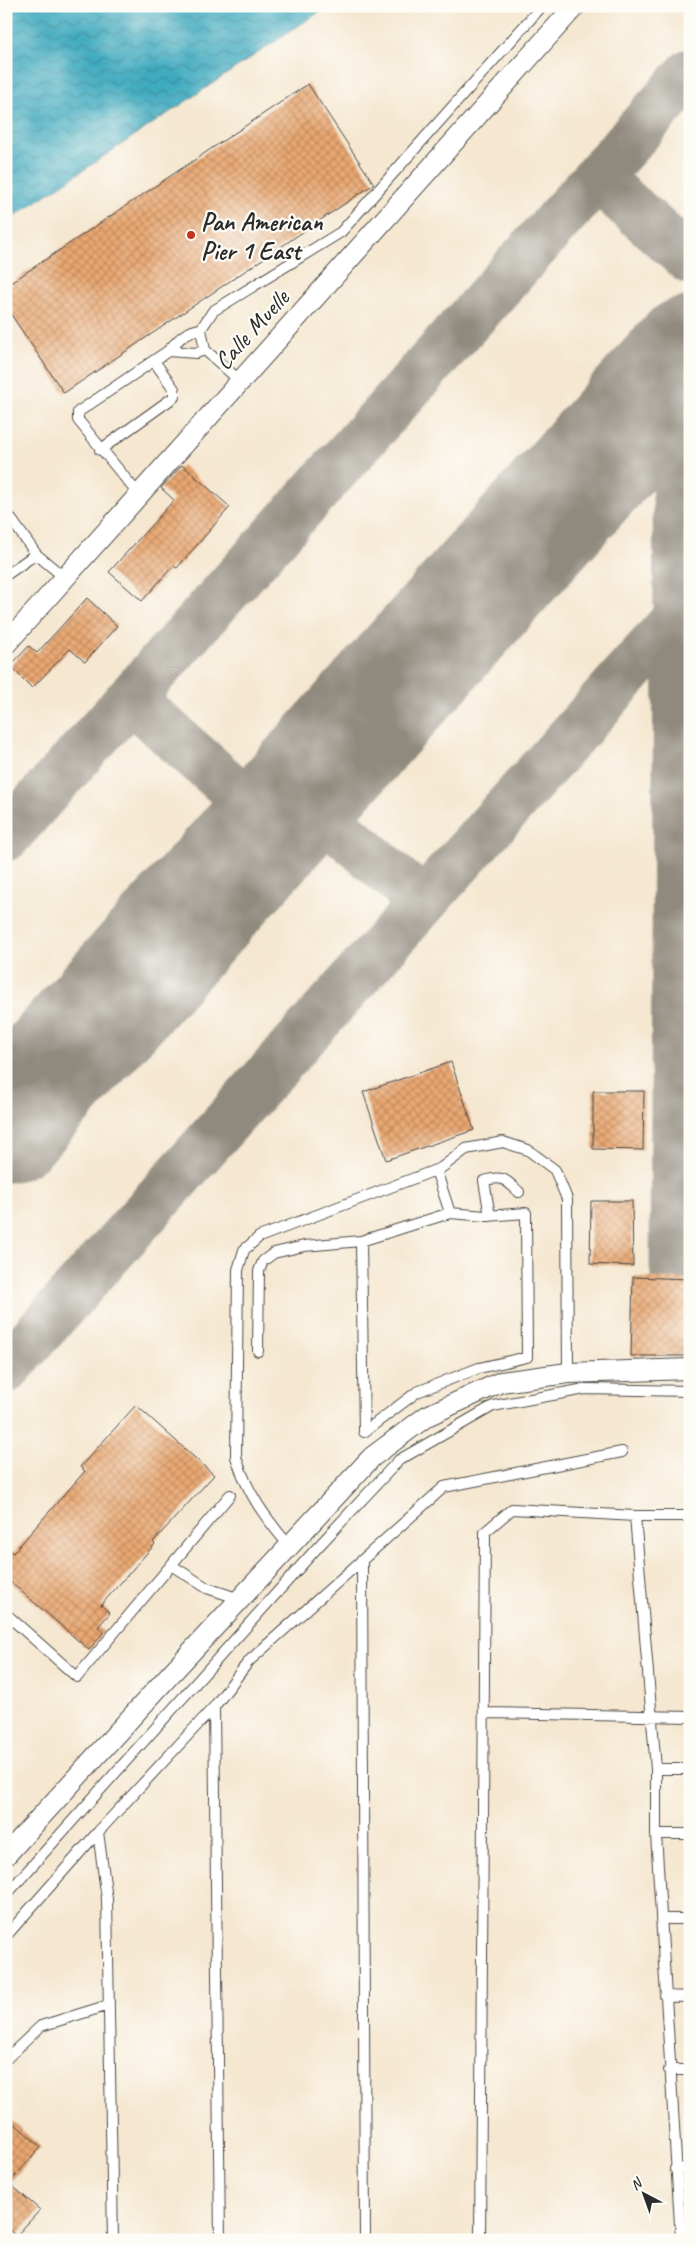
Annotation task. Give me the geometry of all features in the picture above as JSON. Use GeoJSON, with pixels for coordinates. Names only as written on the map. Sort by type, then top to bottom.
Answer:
{"type":"FeatureCollection","features":[{"type":"Feature","properties":{"kind":"street","name":"Calle Muelle"},"geometry":{"type":"LineString","coordinates":[[6,644],[575,6]]}},
{"type":"Feature","properties":{"kind":"street"},"geometry":{"type":"LineString","coordinates":[[6,1855],[372,1457],[427,1416],[501,1382],[568,1373],[690,1369]]}},
{"type":"Feature","properties":{"kind":"lane"},"geometry":{"type":"LineString","coordinates":[[240,381],[204,350],[201,329],[213,311],[341,232],[542,6]]}},
{"type":"Feature","properties":{"kind":"lane"},"geometry":{"type":"LineString","coordinates":[[139,495],[100,450],[78,420],[78,412],[168,351],[190,330],[201,329]]}},
{"type":"Feature","properties":{"kind":"lane"},"geometry":{"type":"LineString","coordinates":[[168,351],[196,353],[204,350]]}},
{"type":"Feature","properties":{"kind":"lane"},"geometry":{"type":"LineString","coordinates":[[100,450],[174,397],[174,389],[154,361]]}},
{"type":"Feature","properties":{"kind":"lane"},"geometry":{"type":"LineString","coordinates":[[6,512],[36,554],[65,578]]}},
{"type":"Feature","properties":{"kind":"lane"},"geometry":{"type":"LineString","coordinates":[[6,575],[36,554]]}},
{"type":"Feature","properties":{"kind":"lane"},"geometry":{"type":"LineString","coordinates":[[290,1547],[257,1506],[243,1478],[236,1457],[238,1270],[244,1250],[259,1238],[436,1170],[466,1149],[502,1142],[528,1150],[555,1170],[567,1199],[568,1373]]}},
{"type":"Feature","properties":{"kind":"lane"},"geometry":{"type":"LineString","coordinates":[[436,1170],[450,1213]]}},
{"type":"Feature","properties":{"kind":"lane"},"geometry":{"type":"LineString","coordinates":[[490,1216],[484,1180],[497,1177],[506,1180],[519,1192]]}},
{"type":"Feature","properties":{"kind":"lane"},"geometry":{"type":"LineString","coordinates":[[258,1351],[259,1272],[263,1261],[274,1253],[304,1246],[361,1241],[450,1213],[490,1216],[526,1213],[527,1357],[479,1368],[417,1392],[364,1432],[361,1241]]}},
{"type":"Feature","properties":{"kind":"lane"},"geometry":{"type":"LineString","coordinates":[[6,1895],[398,1460],[493,1406],[586,1389],[690,1391]]}},
{"type":"Feature","properties":{"kind":"lane"},"geometry":{"type":"LineString","coordinates":[[6,1936],[98,1832],[214,1707],[249,1661],[444,1487],[622,1452]]}},
{"type":"Feature","properties":{"kind":"lane"},"geometry":{"type":"LineString","coordinates":[[6,1614],[76,1677],[230,1495]]}},
{"type":"Feature","properties":{"kind":"lane"},"geometry":{"type":"LineString","coordinates":[[480,2240],[486,1532],[512,1509],[635,1516],[690,1516]]}},
{"type":"Feature","properties":{"kind":"lane"},"geometry":{"type":"LineString","coordinates":[[635,1516],[656,1769],[656,1834],[675,2169],[681,2240]]}},
{"type":"Feature","properties":{"kind":"lane"},"geometry":{"type":"LineString","coordinates":[[362,1560],[364,2240]]}},
{"type":"Feature","properties":{"kind":"lane"},"geometry":{"type":"LineString","coordinates":[[170,1565],[207,1588],[240,1599]]}},
{"type":"Feature","properties":{"kind":"lane"},"geometry":{"type":"LineString","coordinates":[[214,1707],[220,2240]]}},
{"type":"Feature","properties":{"kind":"lane"},"geometry":{"type":"LineString","coordinates":[[484,1713],[690,1716]]}},
{"type":"Feature","properties":{"kind":"lane"},"geometry":{"type":"LineString","coordinates":[[656,1769],[690,1768]]}},
{"type":"Feature","properties":{"kind":"lane"},"geometry":{"type":"LineString","coordinates":[[98,1832],[107,1899],[113,2240]]}},
{"type":"Feature","properties":{"kind":"lane"},"geometry":{"type":"LineString","coordinates":[[656,1834],[690,1834]]}},
{"type":"Feature","properties":{"kind":"lane"},"geometry":{"type":"LineString","coordinates":[[661,1919],[690,1919]]}},
{"type":"Feature","properties":{"kind":"lane"},"geometry":{"type":"LineString","coordinates":[[665,1996],[690,1997]]}},
{"type":"Feature","properties":{"kind":"lane"},"geometry":{"type":"LineString","coordinates":[[6,2059],[42,2026],[109,2005]]}},
{"type":"Feature","properties":{"kind":"lane"},"geometry":{"type":"LineString","coordinates":[[669,2070],[690,2070]]}},
{"type":"Feature","properties":{"kind":"lane"},"geometry":{"type":"LineString","coordinates":[[675,2169],[690,2168]]}},
{"type":"Feature","properties":{"kind":"water"},"geometry":{"type":"Polygon","coordinates":[[[6,6],[328,6],[6,222],[6,6]]]}},
{"type":"Feature","properties":{"kind":"pier"},"geometry":{"type":"Polygon","coordinates":[[[330,7],[8,224],[6,224],[6,223],[330,7]]]}},
{"type":"Feature","properties":{"kind":"building","name":"Pan American Pier 1 East"},"geometry":{"type":"Polygon","coordinates":[[[308,84],[374,184],[64,393],[6,307],[6,286],[308,84]]]}},
{"type":"Feature","properties":{"kind":"building"},"geometry":{"type":"Polygon","coordinates":[[[182,465],[230,507],[177,568],[173,566],[142,601],[109,572],[174,500],[161,488],[182,465]]]}},
{"type":"Feature","properties":{"kind":"building"},"geometry":{"type":"Polygon","coordinates":[[[87,598],[117,626],[85,662],[70,649],[32,688],[10,666],[29,646],[37,653],[87,598]]]}},
{"type":"Feature","properties":{"kind":"building"},"geometry":{"type":"Polygon","coordinates":[[[451,1062],[474,1130],[386,1160],[363,1092],[451,1062]]]}},
{"type":"Feature","properties":{"kind":"building"},"geometry":{"type":"Polygon","coordinates":[[[593,1091],[644,1091],[643,1150],[593,1149],[593,1091]]]}},
{"type":"Feature","properties":{"kind":"building"},"geometry":{"type":"Polygon","coordinates":[[[591,1201],[632,1201],[633,1266],[590,1264],[591,1201]]]}},
{"type":"Feature","properties":{"kind":"building"},"geometry":{"type":"Polygon","coordinates":[[[633,1277],[690,1279],[690,1356],[631,1356],[633,1277]]]}},
{"type":"Feature","properties":{"kind":"building"},"geometry":{"type":"Polygon","coordinates":[[[136,1405],[214,1475],[153,1542],[155,1544],[101,1605],[110,1613],[98,1627],[104,1632],[89,1650],[6,1578],[6,1547],[13,1553],[85,1471],[80,1467],[136,1405]]]}},
{"type":"Feature","properties":{"kind":"building"},"geometry":{"type":"Polygon","coordinates":[[[6,2116],[41,2147],[9,2183],[40,2210],[16,2236],[6,2227],[6,2116]]]}},
{"type":"Feature","properties":{"kind":"taxiway"},"geometry":{"type":"LineString","coordinates":[[6,837],[690,73]]}},
{"type":"Feature","properties":{"kind":"taxiway"},"geometry":{"type":"LineString","coordinates":[[597,177],[690,260]]}},
{"type":"Feature","properties":{"kind":"taxiway"},"geometry":{"type":"LineString","coordinates":[[674,1267],[678,617],[676,372]]}},
{"type":"Feature","properties":{"kind":"taxiway"},"geometry":{"type":"LineString","coordinates":[[6,1369],[678,617]]}},
{"type":"Feature","properties":{"kind":"taxiway"},"geometry":{"type":"LineString","coordinates":[[130,698],[272,824]]}},
{"type":"Feature","properties":{"kind":"taxiway"},"geometry":{"type":"LineString","coordinates":[[299,794],[423,902]]}},
{"type":"Feature","properties":{"kind":"runway"},"geometry":{"type":"LineString","coordinates":[[6,1122],[690,357]]}},
{"type":"Feature","properties":{"kind":"place","name":"Pan American Pier 1 East"},"geometry":{"type":"Point","coordinates":[191,235]}}]}
